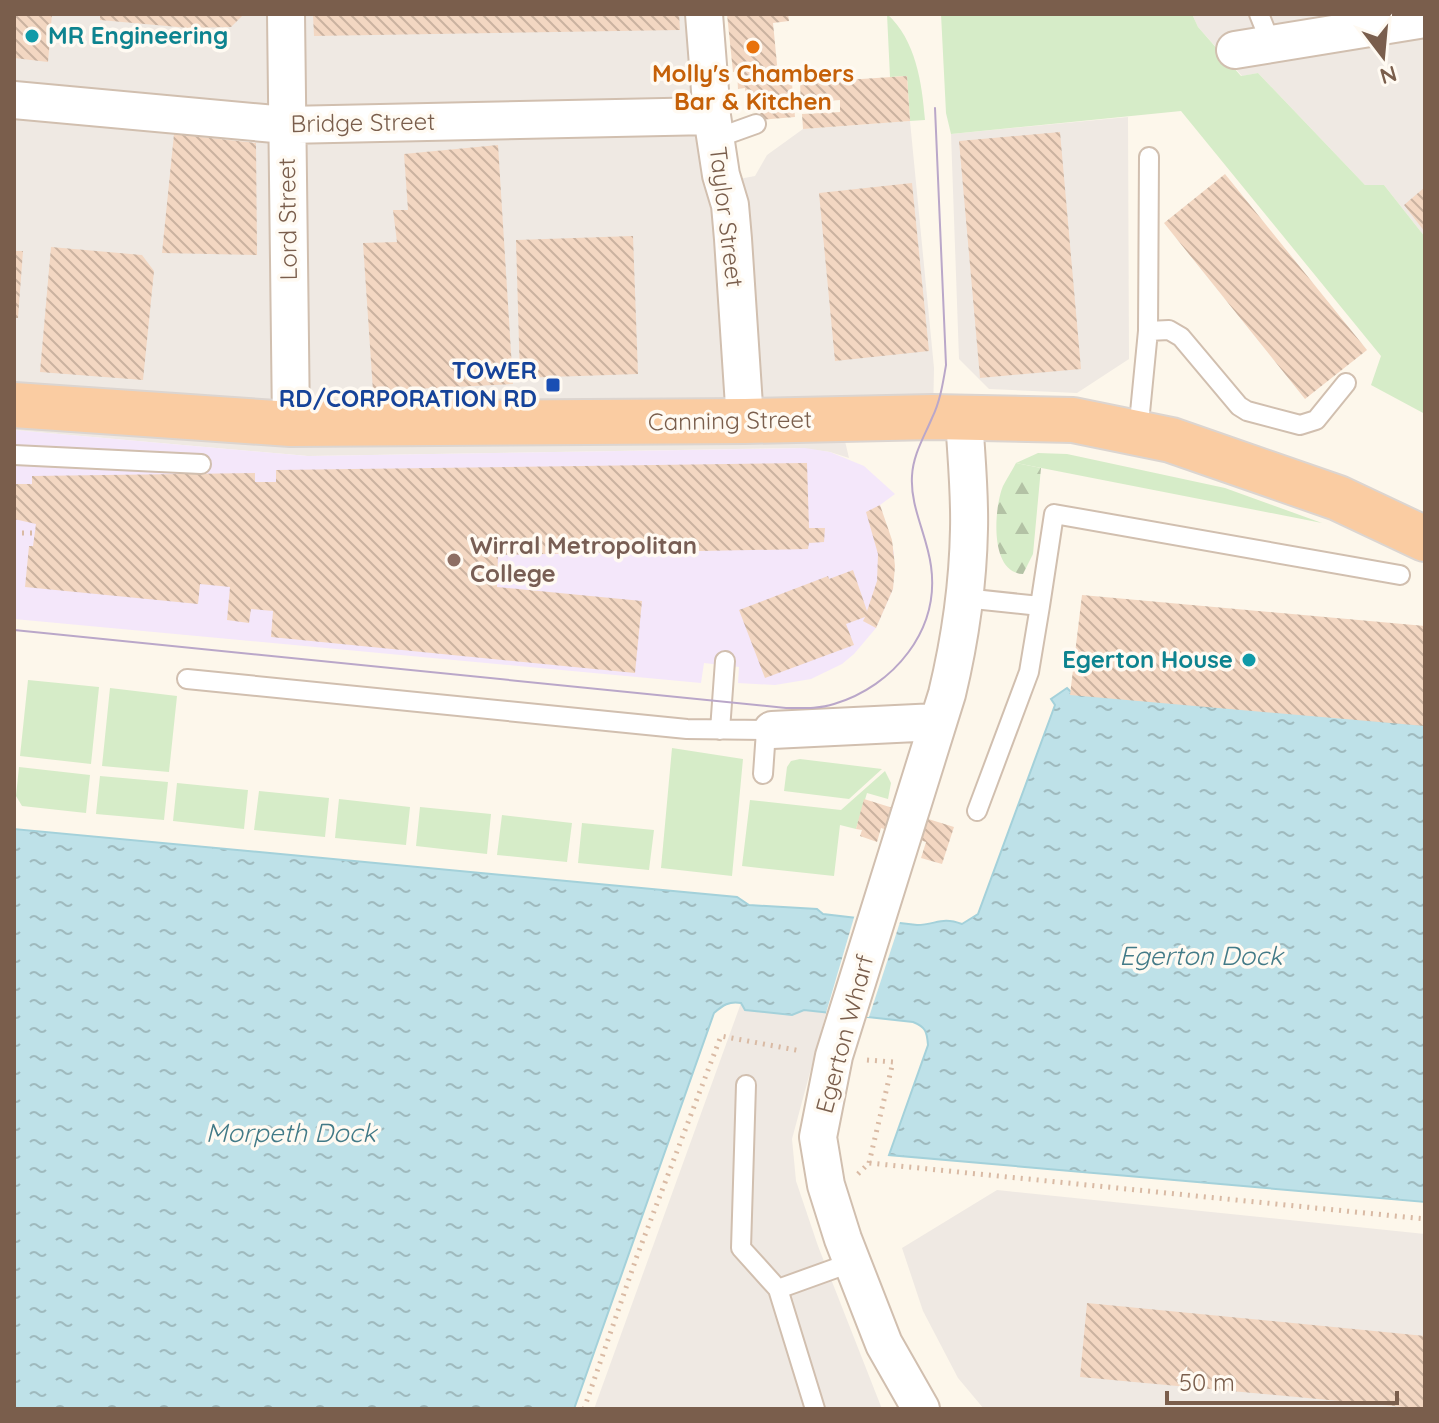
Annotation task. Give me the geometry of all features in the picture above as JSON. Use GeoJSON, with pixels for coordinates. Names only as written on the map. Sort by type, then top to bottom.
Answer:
{"type":"FeatureCollection","features":[{"type":"Feature","properties":{"kind":"highway","name":"Canning Street"},"geometry":{"type":"LineString","coordinates":[[14,405],[291,424],[964,417],[1073,420],[1171,440],[1338,498],[1425,539]]}},
{"type":"Feature","properties":{"kind":"street","name":"Lord Street"},"geometry":{"type":"LineString","coordinates":[[286,14],[291,424]]}},
{"type":"Feature","properties":{"kind":"street","name":"Taylor Street"},"geometry":{"type":"LineString","coordinates":[[704,14],[714,127],[721,175],[730,205],[745,421]]}},
{"type":"Feature","properties":{"kind":"street"},"geometry":{"type":"LineString","coordinates":[[1235,50],[1265,29],[1425,19]]}},
{"type":"Feature","properties":{"kind":"street","name":"Bridge Street"},"geometry":{"type":"LineString","coordinates":[[14,100],[286,125],[714,127]]}},
{"type":"Feature","properties":{"kind":"street","name":"Egerton Wharf"},"geometry":{"type":"LineString","coordinates":[[901,1409],[884,1344],[826,1185],[818,1137],[834,1056],[955,659],[964,598],[969,525],[964,417]]}},
{"type":"Feature","properties":{"kind":"street"},"geometry":{"type":"LineString","coordinates":[[769,730],[937,722]]}},
{"type":"Feature","properties":{"kind":"street","name":"Egerton Wharf"},"geometry":{"type":"LineString","coordinates":[[884,1344],[921,1409]]}},
{"type":"Feature","properties":{"kind":"lane","name":"Bridge Street"},"geometry":{"type":"LineString","coordinates":[[714,127],[756,124]]}},
{"type":"Feature","properties":{"kind":"lane"},"geometry":{"type":"LineString","coordinates":[[1138,433],[1148,331],[1149,157]]}},
{"type":"Feature","properties":{"kind":"lane"},"geometry":{"type":"LineString","coordinates":[[1148,331],[1169,330],[1181,337],[1239,406],[1300,425],[1316,420],[1346,383]]}},
{"type":"Feature","properties":{"kind":"lane"},"geometry":{"type":"LineString","coordinates":[[14,455],[201,464]]}},
{"type":"Feature","properties":{"kind":"lane"},"geometry":{"type":"LineString","coordinates":[[977,811],[1029,672],[1054,514],[1400,575]]}},
{"type":"Feature","properties":{"kind":"lane"},"geometry":{"type":"LineString","coordinates":[[964,598],[1040,606]]}},
{"type":"Feature","properties":{"kind":"lane"},"geometry":{"type":"LineString","coordinates":[[720,730],[725,661]]}},
{"type":"Feature","properties":{"kind":"lane"},"geometry":{"type":"LineString","coordinates":[[187,679],[674,727],[769,730],[763,774]]}},
{"type":"Feature","properties":{"kind":"lane"},"geometry":{"type":"LineString","coordinates":[[746,1085],[741,1248],[778,1289],[815,1409]]}},
{"type":"Feature","properties":{"kind":"lane"},"geometry":{"type":"LineString","coordinates":[[778,1289],[853,1262]]}},
{"type":"Feature","properties":{"kind":"path"},"geometry":{"type":"LineString","coordinates":[[14,533],[35,533]]}},
{"type":"Feature","properties":{"kind":"path"},"geometry":{"type":"LineString","coordinates":[[584,1409],[637,1256],[721,1036],[834,1056],[893,1062],[869,1163],[832,1202]]}},
{"type":"Feature","properties":{"kind":"path"},"geometry":{"type":"LineString","coordinates":[[869,1163],[1425,1219]]}},
{"type":"Feature","properties":{"kind":"shaded area"},"geometry":{"type":"Polygon","coordinates":[[[14,14],[705,14],[723,182],[755,176],[767,155],[803,129],[910,121],[934,368],[933,417],[840,420],[849,458],[799,448],[308,456],[14,430],[14,14]]]}},
{"type":"Feature","properties":{"kind":"shaded area"},"geometry":{"type":"Polygon","coordinates":[[[1192,14],[1425,14],[1425,237],[1384,185],[1365,185],[1258,73],[1242,76],[1198,27],[1192,14]]]}},
{"type":"Feature","properties":{"kind":"shaded area"},"geometry":{"type":"Polygon","coordinates":[[[1128,117],[1129,359],[1077,393],[989,389],[959,359],[951,134],[1128,117]]]}},
{"type":"Feature","properties":{"kind":"shaded area","name":"Wirral Metropolitan College"},"geometry":{"type":"Polygon","coordinates":[[[14,430],[308,456],[805,448],[830,452],[864,466],[895,494],[880,505],[894,553],[893,589],[876,628],[842,664],[811,679],[775,685],[738,683],[739,667],[704,663],[701,683],[14,619],[14,430]]]}},
{"type":"Feature","properties":{"kind":"shaded area"},"geometry":{"type":"Polygon","coordinates":[[[741,1003],[795,1012],[826,1013],[792,1139],[796,1181],[882,1409],[594,1409],[741,1003]]]}},
{"type":"Feature","properties":{"kind":"shaded area"},"geometry":{"type":"Polygon","coordinates":[[[997,1190],[1425,1234],[1425,1409],[984,1409],[958,1378],[923,1311],[902,1248],[997,1190]]]}},
{"type":"Feature","properties":{"kind":"green space"},"geometry":{"type":"Polygon","coordinates":[[[887,14],[905,36],[911,49],[922,91],[925,120],[910,121],[907,76],[890,77],[887,14]]]}},
{"type":"Feature","properties":{"kind":"green space"},"geometry":{"type":"Polygon","coordinates":[[[941,14],[1192,14],[1198,27],[1241,76],[1258,73],[1365,185],[1384,185],[1425,237],[1425,414],[1371,385],[1381,356],[1181,111],[951,134],[946,113],[941,14]]]}},
{"type":"Feature","properties":{"kind":"green space"},"geometry":{"type":"Polygon","coordinates":[[[1038,453],[1067,454],[1225,488],[1322,523],[1016,463],[1038,453]]]}},
{"type":"Feature","properties":{"kind":"green space"},"geometry":{"type":"Polygon","coordinates":[[[1016,463],[1041,468],[1033,554],[1023,574],[1012,571],[1004,563],[999,552],[996,523],[1003,486],[1016,463]]]}},
{"type":"Feature","properties":{"kind":"green space"},"geometry":{"type":"Polygon","coordinates":[[[28,680],[99,687],[91,764],[20,756],[28,680]]]}},
{"type":"Feature","properties":{"kind":"green space"},"geometry":{"type":"Polygon","coordinates":[[[110,688],[177,696],[169,772],[102,766],[110,688]]]}},
{"type":"Feature","properties":{"kind":"green space"},"geometry":{"type":"Polygon","coordinates":[[[672,748],[743,759],[732,876],[661,868],[672,748]]]}},
{"type":"Feature","properties":{"kind":"green space"},"geometry":{"type":"Polygon","coordinates":[[[800,759],[882,769],[849,799],[784,791],[787,767],[791,761],[800,759]]]}},
{"type":"Feature","properties":{"kind":"green space"},"geometry":{"type":"Polygon","coordinates":[[[19,767],[90,775],[86,813],[22,806],[16,796],[19,767]]]}},
{"type":"Feature","properties":{"kind":"green space"},"geometry":{"type":"Polygon","coordinates":[[[885,771],[891,783],[888,799],[867,793],[856,829],[840,825],[834,876],[742,866],[750,800],[841,810],[885,771]]]}},
{"type":"Feature","properties":{"kind":"green space"},"geometry":{"type":"Polygon","coordinates":[[[100,776],[168,782],[164,820],[96,814],[100,776]]]}},
{"type":"Feature","properties":{"kind":"green space"},"geometry":{"type":"Polygon","coordinates":[[[177,783],[248,790],[244,829],[173,821],[177,783]]]}},
{"type":"Feature","properties":{"kind":"green space"},"geometry":{"type":"Polygon","coordinates":[[[259,791],[329,798],[325,837],[254,830],[259,791]]]}},
{"type":"Feature","properties":{"kind":"green space"},"geometry":{"type":"Polygon","coordinates":[[[339,799],[410,807],[406,845],[335,838],[339,799]]]}},
{"type":"Feature","properties":{"kind":"green space"},"geometry":{"type":"Polygon","coordinates":[[[420,807],[491,814],[487,854],[416,846],[420,807]]]}},
{"type":"Feature","properties":{"kind":"green space"},"geometry":{"type":"Polygon","coordinates":[[[502,815],[572,823],[567,862],[497,855],[502,815]]]}},
{"type":"Feature","properties":{"kind":"green space"},"geometry":{"type":"Polygon","coordinates":[[[582,823],[654,830],[649,870],[578,863],[582,823]]]}},
{"type":"Feature","properties":{"kind":"water","name":"Morpeth Dock"},"geometry":{"type":"Polygon","coordinates":[[[1067,688],[1071,692],[1425,725],[1425,1202],[889,1155],[928,1045],[923,1028],[913,1022],[804,1010],[792,1015],[745,1010],[741,1003],[733,1003],[714,1013],[574,1409],[14,1409],[14,829],[737,897],[749,905],[817,909],[823,914],[917,925],[944,921],[962,924],[978,914],[1055,705],[1051,699],[1067,688]]]}},
{"type":"Feature","properties":{"kind":"pier"},"geometry":{"type":"Polygon","coordinates":[[[855,914],[901,919],[869,1017],[826,1013],[855,914]]]}},
{"type":"Feature","properties":{"kind":"building","name":"MR Engineering"},"geometry":{"type":"Polygon","coordinates":[[[14,14],[52,14],[48,62],[14,58],[14,14]]]}},
{"type":"Feature","properties":{"kind":"building"},"geometry":{"type":"Polygon","coordinates":[[[100,14],[244,14],[231,27],[189,28],[100,20],[100,14]]]}},
{"type":"Feature","properties":{"kind":"building"},"geometry":{"type":"Polygon","coordinates":[[[313,14],[679,14],[680,30],[314,36],[313,14]]]}},
{"type":"Feature","properties":{"kind":"building","name":"Molly's Chambers Bar & Kitchen"},"geometry":{"type":"Polygon","coordinates":[[[727,14],[788,14],[789,21],[773,23],[779,85],[792,84],[795,117],[760,120],[759,99],[746,100],[745,88],[738,89],[737,71],[733,72],[727,14]]]}},
{"type":"Feature","properties":{"kind":"building"},"geometry":{"type":"Polygon","coordinates":[[[907,76],[910,121],[803,129],[802,114],[840,112],[840,100],[801,103],[800,83],[907,76]]]}},
{"type":"Feature","properties":{"kind":"building"},"geometry":{"type":"Polygon","coordinates":[[[1060,132],[1081,369],[980,378],[959,141],[1060,132]]]}},
{"type":"Feature","properties":{"kind":"building"},"geometry":{"type":"Polygon","coordinates":[[[174,134],[256,143],[257,255],[162,253],[174,134]]]}},
{"type":"Feature","properties":{"kind":"building"},"geometry":{"type":"Polygon","coordinates":[[[498,145],[513,384],[373,391],[363,243],[397,242],[393,210],[408,210],[404,154],[498,145]]]}},
{"type":"Feature","properties":{"kind":"building"},"geometry":{"type":"Polygon","coordinates":[[[1225,174],[1367,350],[1305,399],[1164,223],[1225,174]]]}},
{"type":"Feature","properties":{"kind":"building"},"geometry":{"type":"Polygon","coordinates":[[[912,183],[929,351],[835,361],[819,193],[912,183]]]}},
{"type":"Feature","properties":{"kind":"building"},"geometry":{"type":"Polygon","coordinates":[[[1425,187],[1425,232],[1404,205],[1425,187]]]}},
{"type":"Feature","properties":{"kind":"building"},"geometry":{"type":"Polygon","coordinates":[[[633,236],[638,374],[520,378],[516,240],[633,236]]]}},
{"type":"Feature","properties":{"kind":"building"},"geometry":{"type":"Polygon","coordinates":[[[51,247],[142,255],[154,271],[143,380],[40,372],[51,247]]]}},
{"type":"Feature","properties":{"kind":"building"},"geometry":{"type":"Polygon","coordinates":[[[14,251],[23,251],[18,318],[14,318],[14,251]]]}},
{"type":"Feature","properties":{"kind":"building","name":"Wirral Metropolitan College"},"geometry":{"type":"Polygon","coordinates":[[[807,463],[809,528],[825,528],[824,542],[809,543],[808,549],[498,555],[497,587],[642,601],[635,673],[271,637],[273,611],[251,609],[249,623],[227,620],[230,587],[200,584],[198,604],[25,587],[29,546],[33,546],[36,524],[14,519],[14,484],[32,484],[32,476],[255,473],[255,482],[276,482],[276,470],[807,463]]]}},
{"type":"Feature","properties":{"kind":"building"},"geometry":{"type":"Polygon","coordinates":[[[880,505],[892,540],[895,566],[893,589],[876,628],[863,621],[865,617],[846,624],[854,645],[765,678],[739,610],[828,576],[829,579],[853,570],[867,611],[877,581],[878,554],[866,512],[880,505]]]}},
{"type":"Feature","properties":{"kind":"building","name":"Egerton House"},"geometry":{"type":"Polygon","coordinates":[[[1082,595],[1425,626],[1425,726],[1070,695],[1082,595]]]}},
{"type":"Feature","properties":{"kind":"building"},"geometry":{"type":"Polygon","coordinates":[[[864,799],[954,827],[942,864],[921,858],[926,842],[881,828],[877,842],[860,836],[862,830],[856,829],[864,799]]]}},
{"type":"Feature","properties":{"kind":"building"},"geometry":{"type":"Polygon","coordinates":[[[1087,1303],[1425,1336],[1425,1409],[1080,1377],[1087,1303]]]}},
{"type":"Feature","properties":{"kind":"tram line"},"geometry":{"type":"LineString","coordinates":[[14,630],[786,708],[822,707],[856,696],[876,684],[908,652],[920,633],[932,590],[931,566],[914,499],[912,476],[917,453],[939,399],[946,365],[935,108]]}},
{"type":"Feature","properties":{"kind":"place","name":"MR Engineering"},"geometry":{"type":"Point","coordinates":[32,36]}},
{"type":"Feature","properties":{"kind":"place","name":"Molly's Chambers Bar & Kitchen"},"geometry":{"type":"Point","coordinates":[753,47]}},
{"type":"Feature","properties":{"kind":"place","name":"TOWER RD/CORPORATION RD"},"geometry":{"type":"Point","coordinates":[553,385]}},
{"type":"Feature","properties":{"kind":"place","name":"Wirral Metropolitan College"},"geometry":{"type":"Point","coordinates":[454,560]}},
{"type":"Feature","properties":{"kind":"place","name":"Egerton House"},"geometry":{"type":"Point","coordinates":[1249,660]}},
{"type":"Feature","properties":{"kind":"water label","name":"Egerton Dock"},"geometry":{"type":"Point","coordinates":[1201,956]}}]}
